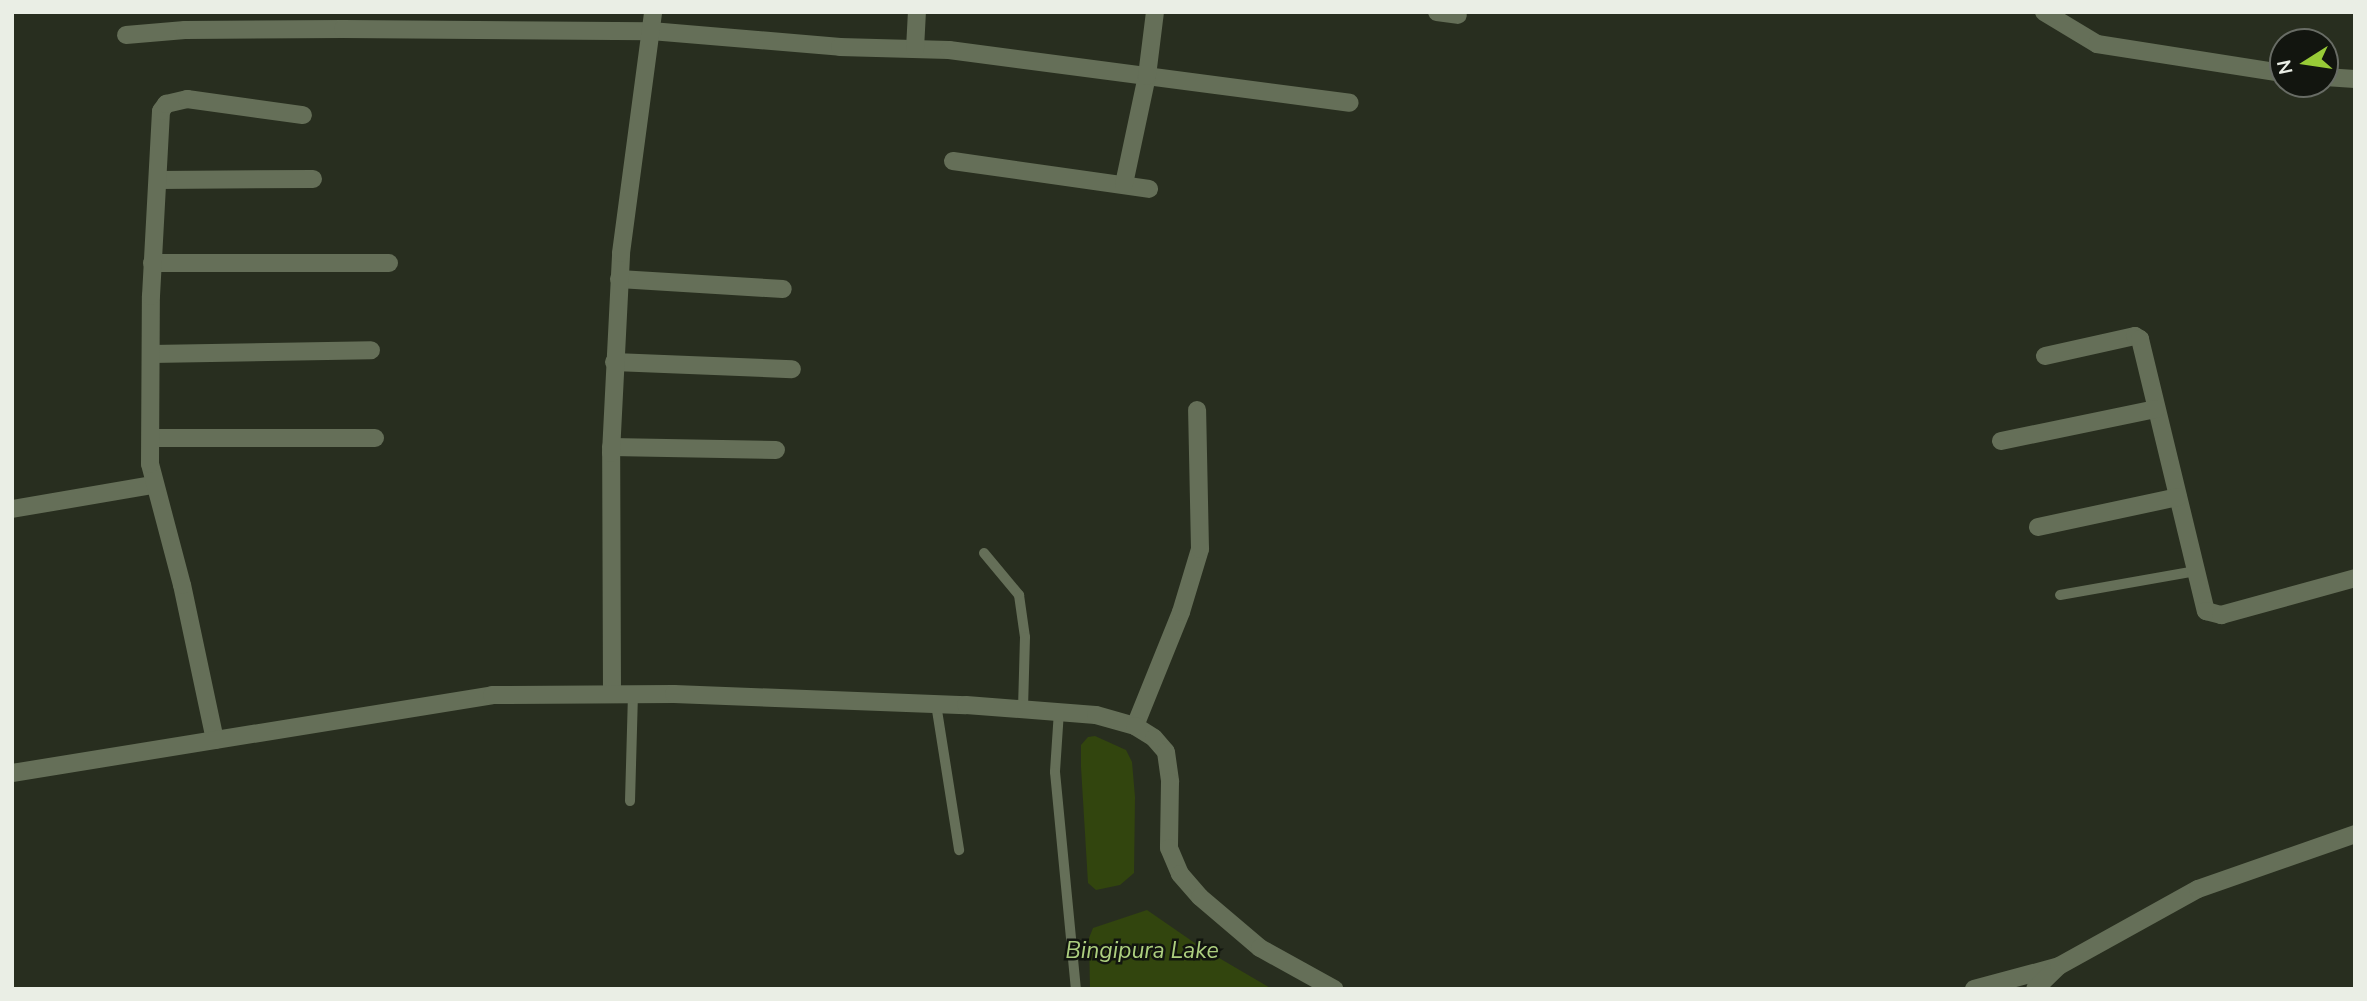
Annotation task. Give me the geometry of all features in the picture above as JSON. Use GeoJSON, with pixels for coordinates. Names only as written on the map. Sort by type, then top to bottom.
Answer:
{"type":"FeatureCollection","features":[{"type":"Feature","properties":{"kind":"street"},"geometry":{"type":"LineString","coordinates":[[612,693],[611,447],[614,362],[619,279],[653,12]]}},
{"type":"Feature","properties":{"kind":"street"},"geometry":{"type":"LineString","coordinates":[[915,49],[917,12]]}},
{"type":"Feature","properties":{"kind":"street"},"geometry":{"type":"LineString","coordinates":[[1124,184],[1147,76],[1155,12]]}},
{"type":"Feature","properties":{"kind":"street"},"geometry":{"type":"LineString","coordinates":[[1437,12],[1458,15]]}},
{"type":"Feature","properties":{"kind":"street"},"geometry":{"type":"LineString","coordinates":[[2043,12],[2097,44],[2269,71]]}},
{"type":"Feature","properties":{"kind":"street"},"geometry":{"type":"LineString","coordinates":[[126,36],[185,30],[651,32],[840,47],[949,50],[1350,103]]}},
{"type":"Feature","properties":{"kind":"street"},"geometry":{"type":"LineString","coordinates":[[215,740],[182,585],[153,485],[152,263],[160,125],[166,104],[187,99],[303,115]]}},
{"type":"Feature","properties":{"kind":"street"},"geometry":{"type":"LineString","coordinates":[[953,161],[1149,189]]}},
{"type":"Feature","properties":{"kind":"street"},"geometry":{"type":"LineString","coordinates":[[158,180],[313,179]]}},
{"type":"Feature","properties":{"kind":"street"},"geometry":{"type":"LineString","coordinates":[[152,263],[390,263]]}},
{"type":"Feature","properties":{"kind":"street"},"geometry":{"type":"LineString","coordinates":[[619,279],[783,289]]}},
{"type":"Feature","properties":{"kind":"street"},"geometry":{"type":"LineString","coordinates":[[2045,356],[2135,336],[2142,342],[2206,611],[2221,615],[2355,578]]}},
{"type":"Feature","properties":{"kind":"street"},"geometry":{"type":"LineString","coordinates":[[151,354],[371,350]]}},
{"type":"Feature","properties":{"kind":"street"},"geometry":{"type":"LineString","coordinates":[[614,362],[792,369]]}},
{"type":"Feature","properties":{"kind":"street"},"geometry":{"type":"LineString","coordinates":[[2001,441],[2156,409]]}},
{"type":"Feature","properties":{"kind":"street"},"geometry":{"type":"LineString","coordinates":[[1135,726],[1181,612],[1200,549],[1197,410]]}},
{"type":"Feature","properties":{"kind":"street"},"geometry":{"type":"LineString","coordinates":[[151,438],[375,438]]}},
{"type":"Feature","properties":{"kind":"street"},"geometry":{"type":"LineString","coordinates":[[611,447],[776,450]]}},
{"type":"Feature","properties":{"kind":"street"},"geometry":{"type":"LineString","coordinates":[[12,509],[153,485]]}},
{"type":"Feature","properties":{"kind":"street"},"geometry":{"type":"LineString","coordinates":[[2038,527],[2178,497]]}},
{"type":"Feature","properties":{"kind":"street"},"geometry":{"type":"LineString","coordinates":[[12,773],[492,695],[633,693],[1023,708],[1096,715],[1135,726],[1154,738],[1166,752],[1170,782],[1167,835],[1169,848],[1180,874],[1218,915],[1246,938],[1276,959],[1334,989]]}},
{"type":"Feature","properties":{"kind":"street"},"geometry":{"type":"LineString","coordinates":[[1974,989],[2059,966],[2198,889],[2355,834]]}},
{"type":"Feature","properties":{"kind":"street"},"geometry":{"type":"LineString","coordinates":[[2035,989],[2059,966]]}},
{"type":"Feature","properties":{"kind":"lane"},"geometry":{"type":"LineString","coordinates":[[984,553],[1019,595],[1025,637],[1023,708]]}},
{"type":"Feature","properties":{"kind":"lane"},"geometry":{"type":"LineString","coordinates":[[2060,595],[2196,571]]}},
{"type":"Feature","properties":{"kind":"lane"},"geometry":{"type":"LineString","coordinates":[[630,801],[633,693]]}},
{"type":"Feature","properties":{"kind":"lane"},"geometry":{"type":"LineString","coordinates":[[936,704],[959,850]]}},
{"type":"Feature","properties":{"kind":"lane"},"geometry":{"type":"LineString","coordinates":[[1059,710],[1055,772],[1076,989]]}},
{"type":"Feature","properties":{"kind":"water","name":"Bingipura Lake"},"geometry":{"type":"Polygon","coordinates":[[[1095,736],[1126,750],[1132,762],[1135,797],[1134,873],[1120,885],[1096,890],[1088,883],[1081,767],[1081,745],[1088,737],[1095,736]]]}},
{"type":"Feature","properties":{"kind":"water","name":"Bingipura Lake"},"geometry":{"type":"Polygon","coordinates":[[[1147,910],[1202,948],[1272,989],[1090,989],[1089,938],[1093,928],[1147,910]]]}}]}
